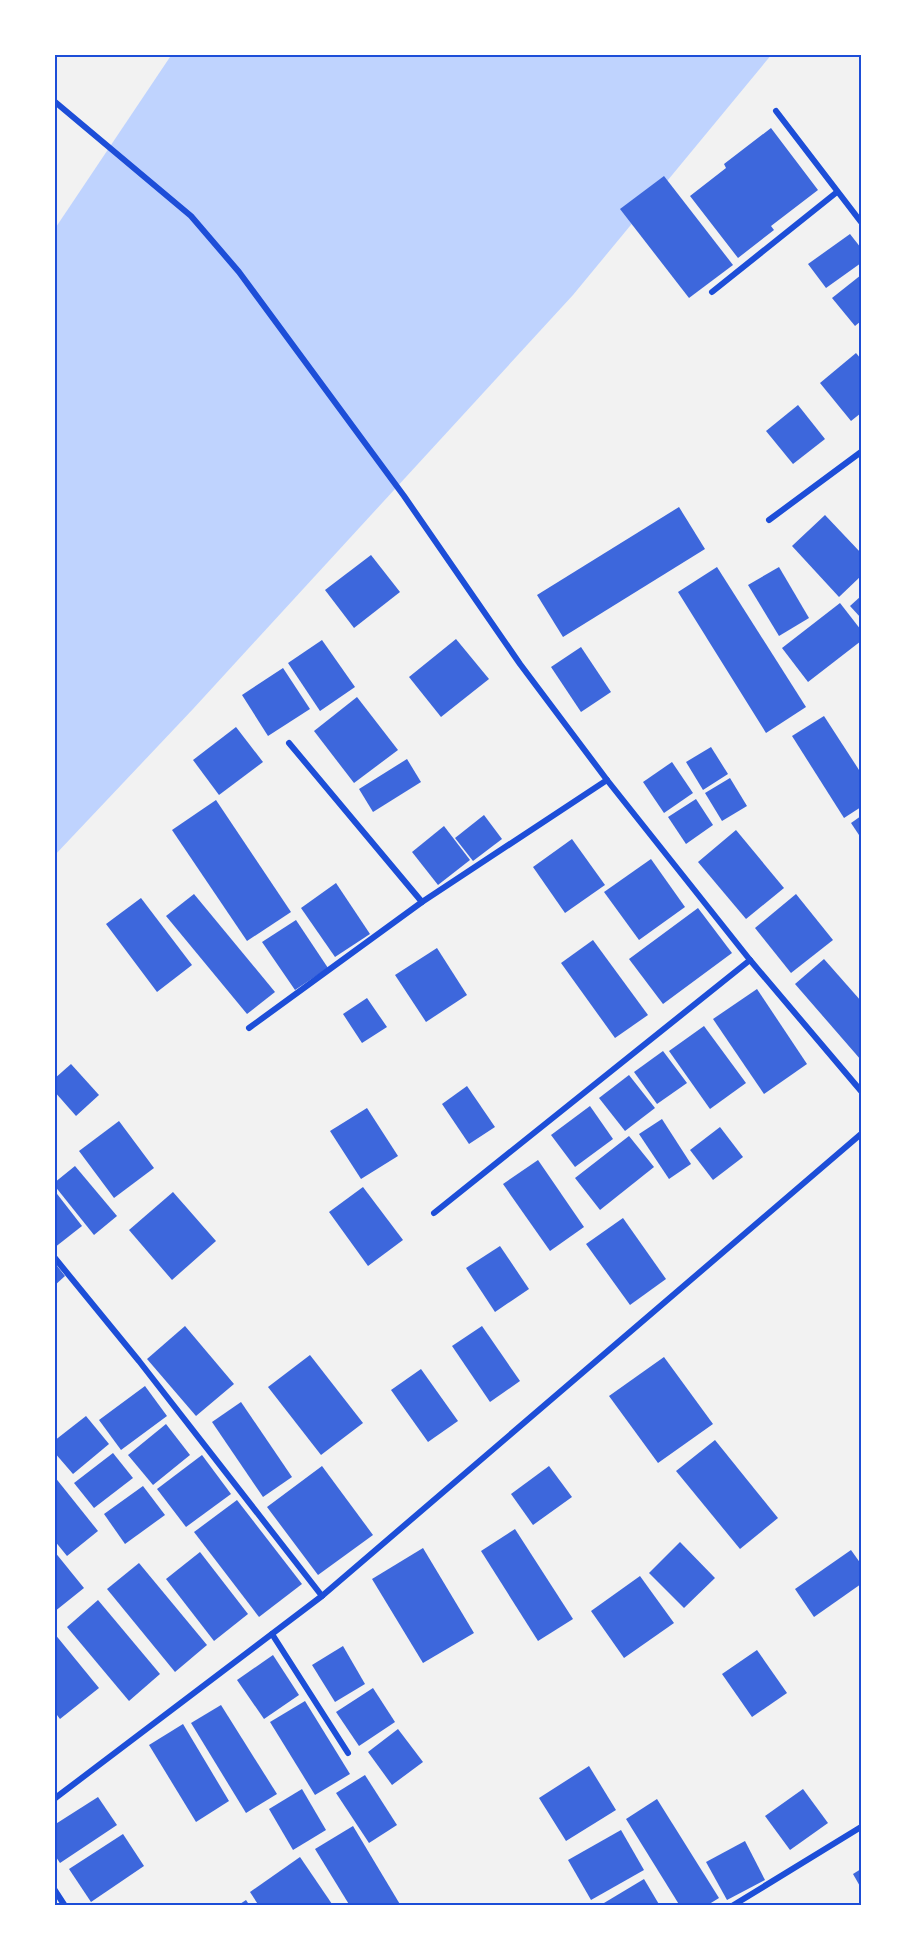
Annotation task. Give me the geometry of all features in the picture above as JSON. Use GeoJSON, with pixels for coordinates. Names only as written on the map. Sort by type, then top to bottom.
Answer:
{"type":"FeatureCollection","features":[{"type":"Feature","properties":{"kind":"street"},"geometry":{"type":"LineString","coordinates":[[54,100],[191,216],[239,272],[404,496],[520,664],[607,780],[750,960],[861,1091]]}},
{"type":"Feature","properties":{"kind":"street"},"geometry":{"type":"LineString","coordinates":[[776,111],[861,222]]}},
{"type":"Feature","properties":{"kind":"street"},"geometry":{"type":"LineString","coordinates":[[712,292],[837,192]]}},
{"type":"Feature","properties":{"kind":"street"},"geometry":{"type":"LineString","coordinates":[[769,520],[861,452]]}},
{"type":"Feature","properties":{"kind":"street"},"geometry":{"type":"LineString","coordinates":[[290,743],[422,902]]}},
{"type":"Feature","properties":{"kind":"street"},"geometry":{"type":"LineString","coordinates":[[249,1028],[422,902],[607,780]]}},
{"type":"Feature","properties":{"kind":"street"},"geometry":{"type":"LineString","coordinates":[[434,1213],[750,960]]}},
{"type":"Feature","properties":{"kind":"street"},"geometry":{"type":"LineString","coordinates":[[54,1799],[322,1596],[861,1134]]}},
{"type":"Feature","properties":{"kind":"street"},"geometry":{"type":"LineString","coordinates":[[54,1257],[139,1361],[322,1596]]}},
{"type":"Feature","properties":{"kind":"street"},"geometry":{"type":"LineString","coordinates":[[272,1634],[348,1753]]}},
{"type":"Feature","properties":{"kind":"street"},"geometry":{"type":"LineString","coordinates":[[732,1906],[861,1827]]}},
{"type":"Feature","properties":{"kind":"street"},"geometry":{"type":"LineString","coordinates":[[54,1889],[65,1906]]}},
{"type":"Feature","properties":{"kind":"water"},"geometry":{"type":"Polygon","coordinates":[[[172,54],[772,54],[573,295],[193,709],[54,856],[54,230],[172,54]]]}},
{"type":"Feature","properties":{"kind":"building"},"geometry":{"type":"Polygon","coordinates":[[[771,128],[818,190],[771,226],[774,230],[738,258],[690,196],[726,168],[724,164],[771,128]]]}},
{"type":"Feature","properties":{"kind":"building"},"geometry":{"type":"Polygon","coordinates":[[[664,176],[733,265],[689,298],[620,209],[664,176]]]}},
{"type":"Feature","properties":{"kind":"building"},"geometry":{"type":"Polygon","coordinates":[[[850,234],[861,248],[861,263],[826,288],[808,264],[850,234]]]}},
{"type":"Feature","properties":{"kind":"building"},"geometry":{"type":"Polygon","coordinates":[[[861,275],[861,321],[855,326],[832,298],[861,275]]]}},
{"type":"Feature","properties":{"kind":"building"},"geometry":{"type":"Polygon","coordinates":[[[856,353],[861,359],[861,413],[851,421],[820,383],[856,353]]]}},
{"type":"Feature","properties":{"kind":"building"},"geometry":{"type":"Polygon","coordinates":[[[798,405],[825,439],[793,464],[766,431],[798,405]]]}},
{"type":"Feature","properties":{"kind":"building"},"geometry":{"type":"Polygon","coordinates":[[[679,507],[705,549],[563,637],[537,595],[679,507]]]}},
{"type":"Feature","properties":{"kind":"building"},"geometry":{"type":"Polygon","coordinates":[[[825,515],[861,553],[861,576],[839,597],[792,546],[825,515]]]}},
{"type":"Feature","properties":{"kind":"building"},"geometry":{"type":"Polygon","coordinates":[[[371,555],[400,592],[354,628],[325,590],[371,555]]]}},
{"type":"Feature","properties":{"kind":"building"},"geometry":{"type":"Polygon","coordinates":[[[717,567],[806,707],[766,733],[678,592],[717,567]]]}},
{"type":"Feature","properties":{"kind":"building"},"geometry":{"type":"Polygon","coordinates":[[[779,567],[809,618],[779,636],[748,585],[779,567]]]}},
{"type":"Feature","properties":{"kind":"building"},"geometry":{"type":"Polygon","coordinates":[[[861,596],[861,618],[850,606],[861,596]]]}},
{"type":"Feature","properties":{"kind":"building"},"geometry":{"type":"Polygon","coordinates":[[[840,603],[861,630],[861,641],[808,682],[782,648],[840,603]]]}},
{"type":"Feature","properties":{"kind":"building"},"geometry":{"type":"Polygon","coordinates":[[[456,639],[489,679],[441,717],[409,677],[456,639]]]}},
{"type":"Feature","properties":{"kind":"building"},"geometry":{"type":"Polygon","coordinates":[[[322,640],[355,687],[320,711],[288,663],[322,640]]]}},
{"type":"Feature","properties":{"kind":"building"},"geometry":{"type":"Polygon","coordinates":[[[581,647],[611,692],[581,712],[551,667],[581,647]]]}},
{"type":"Feature","properties":{"kind":"building"},"geometry":{"type":"Polygon","coordinates":[[[283,668],[310,709],[268,736],[242,695],[283,668]]]}},
{"type":"Feature","properties":{"kind":"building"},"geometry":{"type":"Polygon","coordinates":[[[357,697],[398,750],[354,783],[314,731],[357,697]]]}},
{"type":"Feature","properties":{"kind":"building"},"geometry":{"type":"Polygon","coordinates":[[[824,716],[861,773],[861,807],[844,818],[792,736],[824,716]]]}},
{"type":"Feature","properties":{"kind":"building"},"geometry":{"type":"Polygon","coordinates":[[[236,727],[263,762],[219,795],[193,760],[236,727]]]}},
{"type":"Feature","properties":{"kind":"building"},"geometry":{"type":"Polygon","coordinates":[[[711,747],[728,774],[703,790],[686,762],[711,747]]]}},
{"type":"Feature","properties":{"kind":"building"},"geometry":{"type":"Polygon","coordinates":[[[407,759],[421,782],[373,812],[359,789],[407,759]]]}},
{"type":"Feature","properties":{"kind":"building"},"geometry":{"type":"Polygon","coordinates":[[[672,762],[693,793],[664,813],[643,782],[672,762]]]}},
{"type":"Feature","properties":{"kind":"building"},"geometry":{"type":"Polygon","coordinates":[[[730,778],[747,806],[722,821],[705,793],[730,778]]]}},
{"type":"Feature","properties":{"kind":"building"},"geometry":{"type":"Polygon","coordinates":[[[696,799],[713,825],[686,844],[668,817],[696,799]]]}},
{"type":"Feature","properties":{"kind":"building"},"geometry":{"type":"Polygon","coordinates":[[[216,800],[291,912],[247,941],[172,830],[216,800]]]}},
{"type":"Feature","properties":{"kind":"building"},"geometry":{"type":"Polygon","coordinates":[[[484,815],[502,839],[473,861],[455,838],[484,815]]]}},
{"type":"Feature","properties":{"kind":"building"},"geometry":{"type":"Polygon","coordinates":[[[861,816],[861,838],[851,823],[861,816]]]}},
{"type":"Feature","properties":{"kind":"building"},"geometry":{"type":"Polygon","coordinates":[[[444,826],[470,860],[438,885],[412,852],[444,826]]]}},
{"type":"Feature","properties":{"kind":"building"},"geometry":{"type":"Polygon","coordinates":[[[736,830],[784,888],[746,919],[698,862],[736,830]]]}},
{"type":"Feature","properties":{"kind":"building"},"geometry":{"type":"Polygon","coordinates":[[[572,839],[605,885],[565,913],[533,867],[572,839]]]}},
{"type":"Feature","properties":{"kind":"building"},"geometry":{"type":"Polygon","coordinates":[[[651,859],[685,907],[639,940],[604,892],[651,859]]]}},
{"type":"Feature","properties":{"kind":"building"},"geometry":{"type":"Polygon","coordinates":[[[336,883],[370,934],[335,957],[301,908],[336,883]]]}},
{"type":"Feature","properties":{"kind":"building"},"geometry":{"type":"Polygon","coordinates":[[[194,894],[275,992],[247,1014],[166,916],[194,894]]]}},
{"type":"Feature","properties":{"kind":"building"},"geometry":{"type":"Polygon","coordinates":[[[796,894],[833,940],[791,973],[755,928],[796,894]]]}},
{"type":"Feature","properties":{"kind":"building"},"geometry":{"type":"Polygon","coordinates":[[[141,898],[192,965],[157,992],[106,924],[141,898]]]}},
{"type":"Feature","properties":{"kind":"building"},"geometry":{"type":"Polygon","coordinates":[[[698,908],[732,953],[663,1004],[629,959],[698,908]]]}},
{"type":"Feature","properties":{"kind":"building"},"geometry":{"type":"Polygon","coordinates":[[[296,920],[328,968],[295,990],[262,942],[296,920]]]}},
{"type":"Feature","properties":{"kind":"building"},"geometry":{"type":"Polygon","coordinates":[[[593,940],[648,1015],[615,1038],[561,963],[593,940]]]}},
{"type":"Feature","properties":{"kind":"building"},"geometry":{"type":"Polygon","coordinates":[[[437,948],[467,995],[426,1022],[395,975],[437,948]]]}},
{"type":"Feature","properties":{"kind":"building"},"geometry":{"type":"Polygon","coordinates":[[[824,959],[861,1001],[861,1060],[795,984],[824,959]]]}},
{"type":"Feature","properties":{"kind":"building"},"geometry":{"type":"Polygon","coordinates":[[[757,989],[807,1064],[764,1094],[713,1019],[757,989]]]}},
{"type":"Feature","properties":{"kind":"building"},"geometry":{"type":"Polygon","coordinates":[[[367,998],[387,1027],[362,1043],[343,1014],[367,998]]]}},
{"type":"Feature","properties":{"kind":"building"},"geometry":{"type":"Polygon","coordinates":[[[704,1026],[746,1083],[710,1109],[669,1051],[704,1026]]]}},
{"type":"Feature","properties":{"kind":"building"},"geometry":{"type":"Polygon","coordinates":[[[663,1051],[687,1083],[657,1104],[634,1072],[663,1051]]]}},
{"type":"Feature","properties":{"kind":"building"},"geometry":{"type":"Polygon","coordinates":[[[71,1064],[99,1095],[76,1116],[54,1091],[54,1079],[71,1064]]]}},
{"type":"Feature","properties":{"kind":"building"},"geometry":{"type":"Polygon","coordinates":[[[629,1075],[655,1108],[625,1131],[599,1098],[629,1075]]]}},
{"type":"Feature","properties":{"kind":"building"},"geometry":{"type":"Polygon","coordinates":[[[467,1086],[495,1127],[469,1144],[442,1104],[467,1086]]]}},
{"type":"Feature","properties":{"kind":"building"},"geometry":{"type":"Polygon","coordinates":[[[590,1106],[613,1139],[575,1167],[551,1135],[590,1106]]]}},
{"type":"Feature","properties":{"kind":"building"},"geometry":{"type":"Polygon","coordinates":[[[367,1108],[398,1156],[361,1179],[330,1131],[367,1108]]]}},
{"type":"Feature","properties":{"kind":"building"},"geometry":{"type":"Polygon","coordinates":[[[662,1119],[691,1164],[669,1179],[639,1134],[662,1119]]]}},
{"type":"Feature","properties":{"kind":"building"},"geometry":{"type":"Polygon","coordinates":[[[119,1121],[154,1168],[114,1198],[79,1151],[119,1121]]]}},
{"type":"Feature","properties":{"kind":"building"},"geometry":{"type":"Polygon","coordinates":[[[720,1127],[743,1157],[713,1180],[690,1150],[720,1127]]]}},
{"type":"Feature","properties":{"kind":"building"},"geometry":{"type":"Polygon","coordinates":[[[629,1136],[654,1167],[600,1210],[575,1178],[629,1136]]]}},
{"type":"Feature","properties":{"kind":"building"},"geometry":{"type":"Polygon","coordinates":[[[538,1160],[584,1227],[550,1251],[503,1184],[538,1160]]]}},
{"type":"Feature","properties":{"kind":"building"},"geometry":{"type":"Polygon","coordinates":[[[75,1166],[117,1216],[94,1235],[54,1185],[75,1166]]]}},
{"type":"Feature","properties":{"kind":"building"},"geometry":{"type":"Polygon","coordinates":[[[363,1187],[403,1240],[368,1266],[329,1212],[363,1187]]]}},
{"type":"Feature","properties":{"kind":"building"},"geometry":{"type":"Polygon","coordinates":[[[54,1190],[82,1226],[54,1248],[54,1190]]]}},
{"type":"Feature","properties":{"kind":"building"},"geometry":{"type":"Polygon","coordinates":[[[173,1192],[216,1241],[172,1280],[129,1230],[173,1192]]]}},
{"type":"Feature","properties":{"kind":"building"},"geometry":{"type":"Polygon","coordinates":[[[623,1218],[666,1279],[630,1305],[586,1244],[623,1218]]]}},
{"type":"Feature","properties":{"kind":"building"},"geometry":{"type":"Polygon","coordinates":[[[500,1246],[529,1289],[495,1312],[466,1268],[500,1246]]]}},
{"type":"Feature","properties":{"kind":"building"},"geometry":{"type":"Polygon","coordinates":[[[54,1262],[65,1276],[54,1286],[54,1262]]]}},
{"type":"Feature","properties":{"kind":"building"},"geometry":{"type":"Polygon","coordinates":[[[185,1326],[234,1384],[196,1416],[147,1359],[185,1326]]]}},
{"type":"Feature","properties":{"kind":"building"},"geometry":{"type":"Polygon","coordinates":[[[482,1326],[520,1381],[490,1402],[452,1346],[482,1326]]]}},
{"type":"Feature","properties":{"kind":"building"},"geometry":{"type":"Polygon","coordinates":[[[310,1355],[363,1423],[321,1455],[268,1387],[310,1355]]]}},
{"type":"Feature","properties":{"kind":"building"},"geometry":{"type":"Polygon","coordinates":[[[664,1357],[713,1424],[658,1463],[609,1396],[664,1357]]]}},
{"type":"Feature","properties":{"kind":"building"},"geometry":{"type":"Polygon","coordinates":[[[421,1369],[458,1421],[428,1442],[391,1390],[421,1369]]]}},
{"type":"Feature","properties":{"kind":"building"},"geometry":{"type":"Polygon","coordinates":[[[145,1386],[167,1416],[121,1450],[99,1420],[145,1386]]]}},
{"type":"Feature","properties":{"kind":"building"},"geometry":{"type":"Polygon","coordinates":[[[241,1402],[292,1477],[263,1497],[212,1422],[241,1402]]]}},
{"type":"Feature","properties":{"kind":"building"},"geometry":{"type":"Polygon","coordinates":[[[86,1416],[109,1444],[73,1474],[54,1452],[54,1441],[86,1416]]]}},
{"type":"Feature","properties":{"kind":"building"},"geometry":{"type":"Polygon","coordinates":[[[166,1424],[190,1455],[153,1485],[128,1455],[166,1424]]]}},
{"type":"Feature","properties":{"kind":"building"},"geometry":{"type":"Polygon","coordinates":[[[715,1440],[778,1518],[740,1549],[676,1471],[715,1440]]]}},
{"type":"Feature","properties":{"kind":"building"},"geometry":{"type":"Polygon","coordinates":[[[113,1453],[133,1478],[94,1508],[74,1483],[113,1453]]]}},
{"type":"Feature","properties":{"kind":"building"},"geometry":{"type":"Polygon","coordinates":[[[202,1455],[231,1494],[186,1527],[157,1489],[202,1455]]]}},
{"type":"Feature","properties":{"kind":"building"},"geometry":{"type":"Polygon","coordinates":[[[322,1466],[373,1535],[318,1575],[267,1507],[322,1466]]]}},
{"type":"Feature","properties":{"kind":"building"},"geometry":{"type":"Polygon","coordinates":[[[549,1466],[572,1497],[533,1525],[511,1494],[549,1466]]]}},
{"type":"Feature","properties":{"kind":"building"},"geometry":{"type":"Polygon","coordinates":[[[54,1476],[98,1531],[67,1556],[54,1540],[54,1476]]]}},
{"type":"Feature","properties":{"kind":"building"},"geometry":{"type":"Polygon","coordinates":[[[143,1486],[165,1515],[125,1544],[104,1514],[143,1486]]]}},
{"type":"Feature","properties":{"kind":"building"},"geometry":{"type":"Polygon","coordinates":[[[237,1500],[302,1584],[259,1617],[194,1532],[237,1500]]]}},
{"type":"Feature","properties":{"kind":"building"},"geometry":{"type":"Polygon","coordinates":[[[515,1529],[573,1619],[538,1641],[481,1551],[515,1529]]]}},
{"type":"Feature","properties":{"kind":"building"},"geometry":{"type":"Polygon","coordinates":[[[680,1542],[715,1578],[684,1608],[649,1573],[680,1542]]]}},
{"type":"Feature","properties":{"kind":"building"},"geometry":{"type":"Polygon","coordinates":[[[423,1548],[474,1633],[423,1663],[372,1579],[423,1548]]]}},
{"type":"Feature","properties":{"kind":"building"},"geometry":{"type":"Polygon","coordinates":[[[851,1550],[861,1564],[861,1584],[814,1617],[795,1589],[851,1550]]]}},
{"type":"Feature","properties":{"kind":"building"},"geometry":{"type":"Polygon","coordinates":[[[54,1551],[84,1588],[54,1612],[54,1551]]]}},
{"type":"Feature","properties":{"kind":"building"},"geometry":{"type":"Polygon","coordinates":[[[200,1552],[248,1614],[214,1641],[166,1579],[200,1552]]]}},
{"type":"Feature","properties":{"kind":"building"},"geometry":{"type":"Polygon","coordinates":[[[139,1563],[207,1645],[175,1672],[107,1589],[139,1563]]]}},
{"type":"Feature","properties":{"kind":"building"},"geometry":{"type":"Polygon","coordinates":[[[640,1576],[674,1623],[624,1658],[591,1611],[640,1576]]]}},
{"type":"Feature","properties":{"kind":"building"},"geometry":{"type":"Polygon","coordinates":[[[98,1600],[160,1674],[129,1701],[67,1627],[98,1600]]]}},
{"type":"Feature","properties":{"kind":"building"},"geometry":{"type":"Polygon","coordinates":[[[54,1633],[99,1688],[60,1719],[54,1711],[54,1633]]]}},
{"type":"Feature","properties":{"kind":"building"},"geometry":{"type":"Polygon","coordinates":[[[343,1646],[365,1684],[335,1702],[312,1665],[343,1646]]]}},
{"type":"Feature","properties":{"kind":"building"},"geometry":{"type":"Polygon","coordinates":[[[757,1650],[787,1693],[752,1717],[722,1674],[757,1650]]]}},
{"type":"Feature","properties":{"kind":"building"},"geometry":{"type":"Polygon","coordinates":[[[273,1655],[299,1695],[264,1719],[237,1680],[273,1655]]]}},
{"type":"Feature","properties":{"kind":"building"},"geometry":{"type":"Polygon","coordinates":[[[373,1688],[395,1722],[359,1746],[336,1712],[373,1688]]]}},
{"type":"Feature","properties":{"kind":"building"},"geometry":{"type":"Polygon","coordinates":[[[305,1701],[350,1774],[315,1795],[270,1722],[305,1701]]]}},
{"type":"Feature","properties":{"kind":"building"},"geometry":{"type":"Polygon","coordinates":[[[221,1705],[277,1794],[246,1813],[191,1723],[221,1705]]]}},
{"type":"Feature","properties":{"kind":"building"},"geometry":{"type":"Polygon","coordinates":[[[183,1724],[229,1801],[196,1822],[149,1745],[183,1724]]]}},
{"type":"Feature","properties":{"kind":"building"},"geometry":{"type":"Polygon","coordinates":[[[398,1729],[423,1762],[392,1785],[368,1752],[398,1729]]]}},
{"type":"Feature","properties":{"kind":"building"},"geometry":{"type":"Polygon","coordinates":[[[589,1766],[616,1810],[566,1841],[539,1798],[589,1766]]]}},
{"type":"Feature","properties":{"kind":"building"},"geometry":{"type":"Polygon","coordinates":[[[365,1775],[397,1825],[369,1843],[336,1793],[365,1775]]]}},
{"type":"Feature","properties":{"kind":"building"},"geometry":{"type":"Polygon","coordinates":[[[302,1789],[326,1830],[293,1850],[269,1809],[302,1789]]]}},
{"type":"Feature","properties":{"kind":"building"},"geometry":{"type":"Polygon","coordinates":[[[803,1789],[828,1823],[790,1850],[765,1816],[803,1789]]]}},
{"type":"Feature","properties":{"kind":"building"},"geometry":{"type":"Polygon","coordinates":[[[98,1797],[117,1825],[60,1863],[54,1854],[54,1825],[98,1797]]]}},
{"type":"Feature","properties":{"kind":"building"},"geometry":{"type":"Polygon","coordinates":[[[657,1799],[719,1898],[706,1906],[680,1906],[626,1819],[657,1799]]]}},
{"type":"Feature","properties":{"kind":"building"},"geometry":{"type":"Polygon","coordinates":[[[353,1826],[401,1906],[350,1906],[315,1849],[353,1826]]]}},
{"type":"Feature","properties":{"kind":"building"},"geometry":{"type":"Polygon","coordinates":[[[621,1830],[644,1870],[591,1900],[568,1860],[621,1830]]]}},
{"type":"Feature","properties":{"kind":"building"},"geometry":{"type":"Polygon","coordinates":[[[123,1834],[144,1866],[91,1902],[69,1869],[123,1834]]]}},
{"type":"Feature","properties":{"kind":"building"},"geometry":{"type":"Polygon","coordinates":[[[745,1841],[765,1880],[727,1900],[706,1862],[745,1841]]]}},
{"type":"Feature","properties":{"kind":"building"},"geometry":{"type":"Polygon","coordinates":[[[300,1857],[332,1904],[330,1906],[259,1906],[250,1892],[300,1857]]]}},
{"type":"Feature","properties":{"kind":"building"},"geometry":{"type":"Polygon","coordinates":[[[861,1869],[861,1888],[853,1874],[861,1869]]]}},
{"type":"Feature","properties":{"kind":"building"},"geometry":{"type":"Polygon","coordinates":[[[644,1879],[660,1906],[599,1906],[644,1879]]]}},
{"type":"Feature","properties":{"kind":"building"},"geometry":{"type":"Polygon","coordinates":[[[246,1900],[250,1906],[237,1906],[246,1900]]]}}]}
